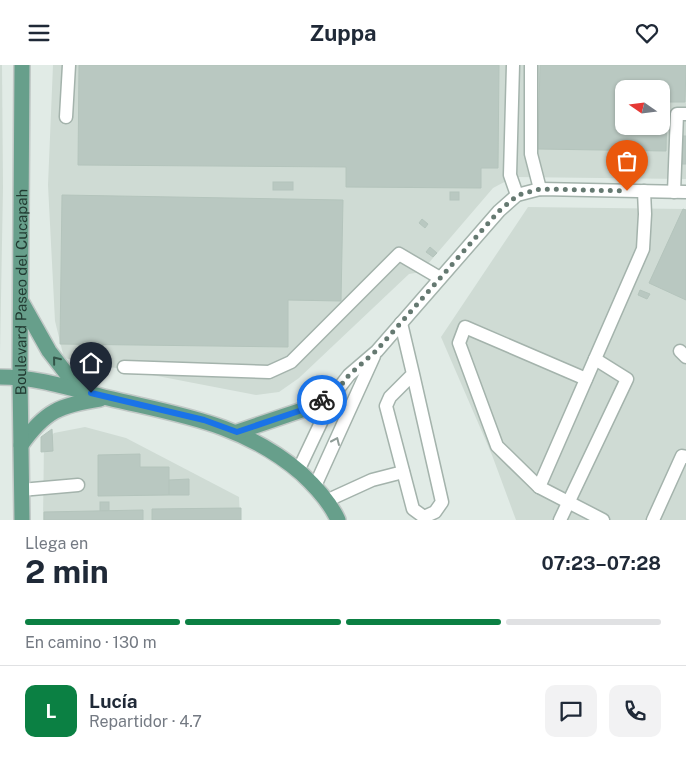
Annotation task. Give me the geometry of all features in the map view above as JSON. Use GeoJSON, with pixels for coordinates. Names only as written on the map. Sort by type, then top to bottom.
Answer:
{"type":"FeatureCollection","features":[{"type":"Feature","properties":{"kind":"main road","name":"Boulevard Paseo del Cucapah"},"geometry":{"type":"LineString","coordinates":[[22,65],[22,303],[20,377],[22,520]]}},
{"type":"Feature","properties":{"kind":"main road"},"geometry":{"type":"LineString","coordinates":[[22,303],[53,356],[66,373],[91,393]]}},
{"type":"Feature","properties":{"kind":"main road"},"geometry":{"type":"LineString","coordinates":[[0,377],[20,377],[38,380],[204,420],[237,432],[275,453],[298,471],[315,486],[338,520]]}},
{"type":"Feature","properties":{"kind":"main road"},"geometry":{"type":"LineString","coordinates":[[237,432],[302,410],[335,393]]}},
{"type":"Feature","properties":{"kind":"main road"},"geometry":{"type":"LineString","coordinates":[[21,445],[34,426],[44,416],[57,408],[73,403],[108,398]]}},
{"type":"Feature","properties":{"kind":"lane"},"geometry":{"type":"LineString","coordinates":[[66,117],[69,65]]}},
{"type":"Feature","properties":{"kind":"lane"},"geometry":{"type":"LineString","coordinates":[[513,65],[510,175],[518,195]]}},
{"type":"Feature","properties":{"kind":"lane"},"geometry":{"type":"LineString","coordinates":[[532,65],[531,154],[540,189]]}},
{"type":"Feature","properties":{"kind":"lane"},"geometry":{"type":"LineString","coordinates":[[298,471],[335,393],[349,375],[376,351],[499,211],[518,195],[540,189],[680,192],[676,114],[686,114]]}},
{"type":"Feature","properties":{"kind":"lane"},"geometry":{"type":"LineString","coordinates":[[539,487],[643,249],[644,191]]}},
{"type":"Feature","properties":{"kind":"lane"},"geometry":{"type":"LineString","coordinates":[[124,367],[269,372],[291,362],[399,254],[440,279]]}},
{"type":"Feature","properties":{"kind":"lane"},"geometry":{"type":"LineString","coordinates":[[401,323],[413,374],[442,501],[435,512],[424,517],[413,509],[386,406],[390,397],[413,374]]}},
{"type":"Feature","properties":{"kind":"lane"},"geometry":{"type":"LineString","coordinates":[[586,379],[465,327],[459,343],[497,446],[539,487],[603,520]]}},
{"type":"Feature","properties":{"kind":"lane"},"geometry":{"type":"LineString","coordinates":[[315,486],[376,351]]}},
{"type":"Feature","properties":{"kind":"lane"},"geometry":{"type":"LineString","coordinates":[[560,520],[626,379],[594,359]]}},
{"type":"Feature","properties":{"kind":"lane"},"geometry":{"type":"LineString","coordinates":[[653,520],[682,456],[686,457]]}},
{"type":"Feature","properties":{"kind":"lane"},"geometry":{"type":"LineString","coordinates":[[326,501],[372,480],[403,472]]}},
{"type":"Feature","properties":{"kind":"lane"},"geometry":{"type":"LineString","coordinates":[[22,490],[78,485]]}},
{"type":"Feature","properties":{"kind":"shaded area"},"geometry":{"type":"Polygon","coordinates":[[[0,65],[2,65],[3,188],[0,353],[0,65]]]}},
{"type":"Feature","properties":{"kind":"shaded area"},"geometry":{"type":"Polygon","coordinates":[[[53,65],[686,65],[686,179],[514,177],[493,188],[421,272],[409,274],[299,378],[279,392],[256,395],[64,358],[55,321],[48,185],[53,65]]]}},
{"type":"Feature","properties":{"kind":"shaded area"},"geometry":{"type":"Polygon","coordinates":[[[528,207],[686,209],[686,520],[516,520],[492,455],[441,337],[528,207]]]}},
{"type":"Feature","properties":{"kind":"shaded area"},"geometry":{"type":"Polygon","coordinates":[[[85,427],[126,438],[239,497],[240,520],[43,520],[44,443],[54,433],[85,427]]]}},
{"type":"Feature","properties":{"kind":"building"},"geometry":{"type":"Polygon","coordinates":[[[79,65],[499,65],[498,168],[481,168],[481,188],[346,187],[346,167],[78,165],[79,65]]]}},
{"type":"Feature","properties":{"kind":"building"},"geometry":{"type":"Polygon","coordinates":[[[540,65],[686,65],[685,102],[670,102],[670,80],[615,80],[615,135],[666,135],[666,151],[538,149],[540,65]]]}},
{"type":"Feature","properties":{"kind":"building"},"geometry":{"type":"Polygon","coordinates":[[[682,136],[686,136],[686,164],[682,164],[682,136]]]}},
{"type":"Feature","properties":{"kind":"building"},"geometry":{"type":"Polygon","coordinates":[[[273,182],[293,182],[293,190],[273,190],[273,182]]]}},
{"type":"Feature","properties":{"kind":"building"},"geometry":{"type":"Polygon","coordinates":[[[450,192],[459,192],[459,200],[450,200],[450,192]]]}},
{"type":"Feature","properties":{"kind":"building"},"geometry":{"type":"Polygon","coordinates":[[[62,195],[343,200],[341,301],[288,300],[288,347],[60,344],[62,195]]]}},
{"type":"Feature","properties":{"kind":"building"},"geometry":{"type":"Polygon","coordinates":[[[683,209],[686,210],[686,300],[649,283],[683,209]]]}},
{"type":"Feature","properties":{"kind":"building"},"geometry":{"type":"Polygon","coordinates":[[[422,219],[428,224],[425,228],[419,223],[422,219]]]}},
{"type":"Feature","properties":{"kind":"building"},"geometry":{"type":"Polygon","coordinates":[[[430,247],[437,253],[433,257],[426,252],[430,247]]]}},
{"type":"Feature","properties":{"kind":"building"},"geometry":{"type":"Polygon","coordinates":[[[640,290],[650,294],[647,299],[638,295],[640,290]]]}},
{"type":"Feature","properties":{"kind":"building"},"geometry":{"type":"Polygon","coordinates":[[[52,429],[53,451],[41,452],[41,437],[52,429]]]}},
{"type":"Feature","properties":{"kind":"building"},"geometry":{"type":"Polygon","coordinates":[[[140,454],[140,467],[169,467],[169,495],[98,496],[98,455],[140,454]]]}},
{"type":"Feature","properties":{"kind":"building"},"geometry":{"type":"Polygon","coordinates":[[[189,479],[189,495],[169,495],[169,480],[189,479]]]}},
{"type":"Feature","properties":{"kind":"building"},"geometry":{"type":"Polygon","coordinates":[[[100,502],[109,502],[109,511],[100,511],[100,502]]]}},
{"type":"Feature","properties":{"kind":"building"},"geometry":{"type":"Polygon","coordinates":[[[241,508],[241,520],[152,520],[152,509],[241,508]]]}},
{"type":"Feature","properties":{"kind":"building"},"geometry":{"type":"Polygon","coordinates":[[[143,510],[143,520],[44,520],[44,512],[143,510]]]}},
{"type":"Feature","properties":{"kind":"way so far"},"geometry":{"type":"LineString","coordinates":[[322,400],[335,393],[349,375],[376,351],[499,211],[518,195],[540,189],[627,191]]}},
{"type":"Feature","properties":{"kind":"route"},"geometry":{"type":"LineString","coordinates":[[91,393],[204,420],[237,432],[302,410],[322,400]]}}]}
